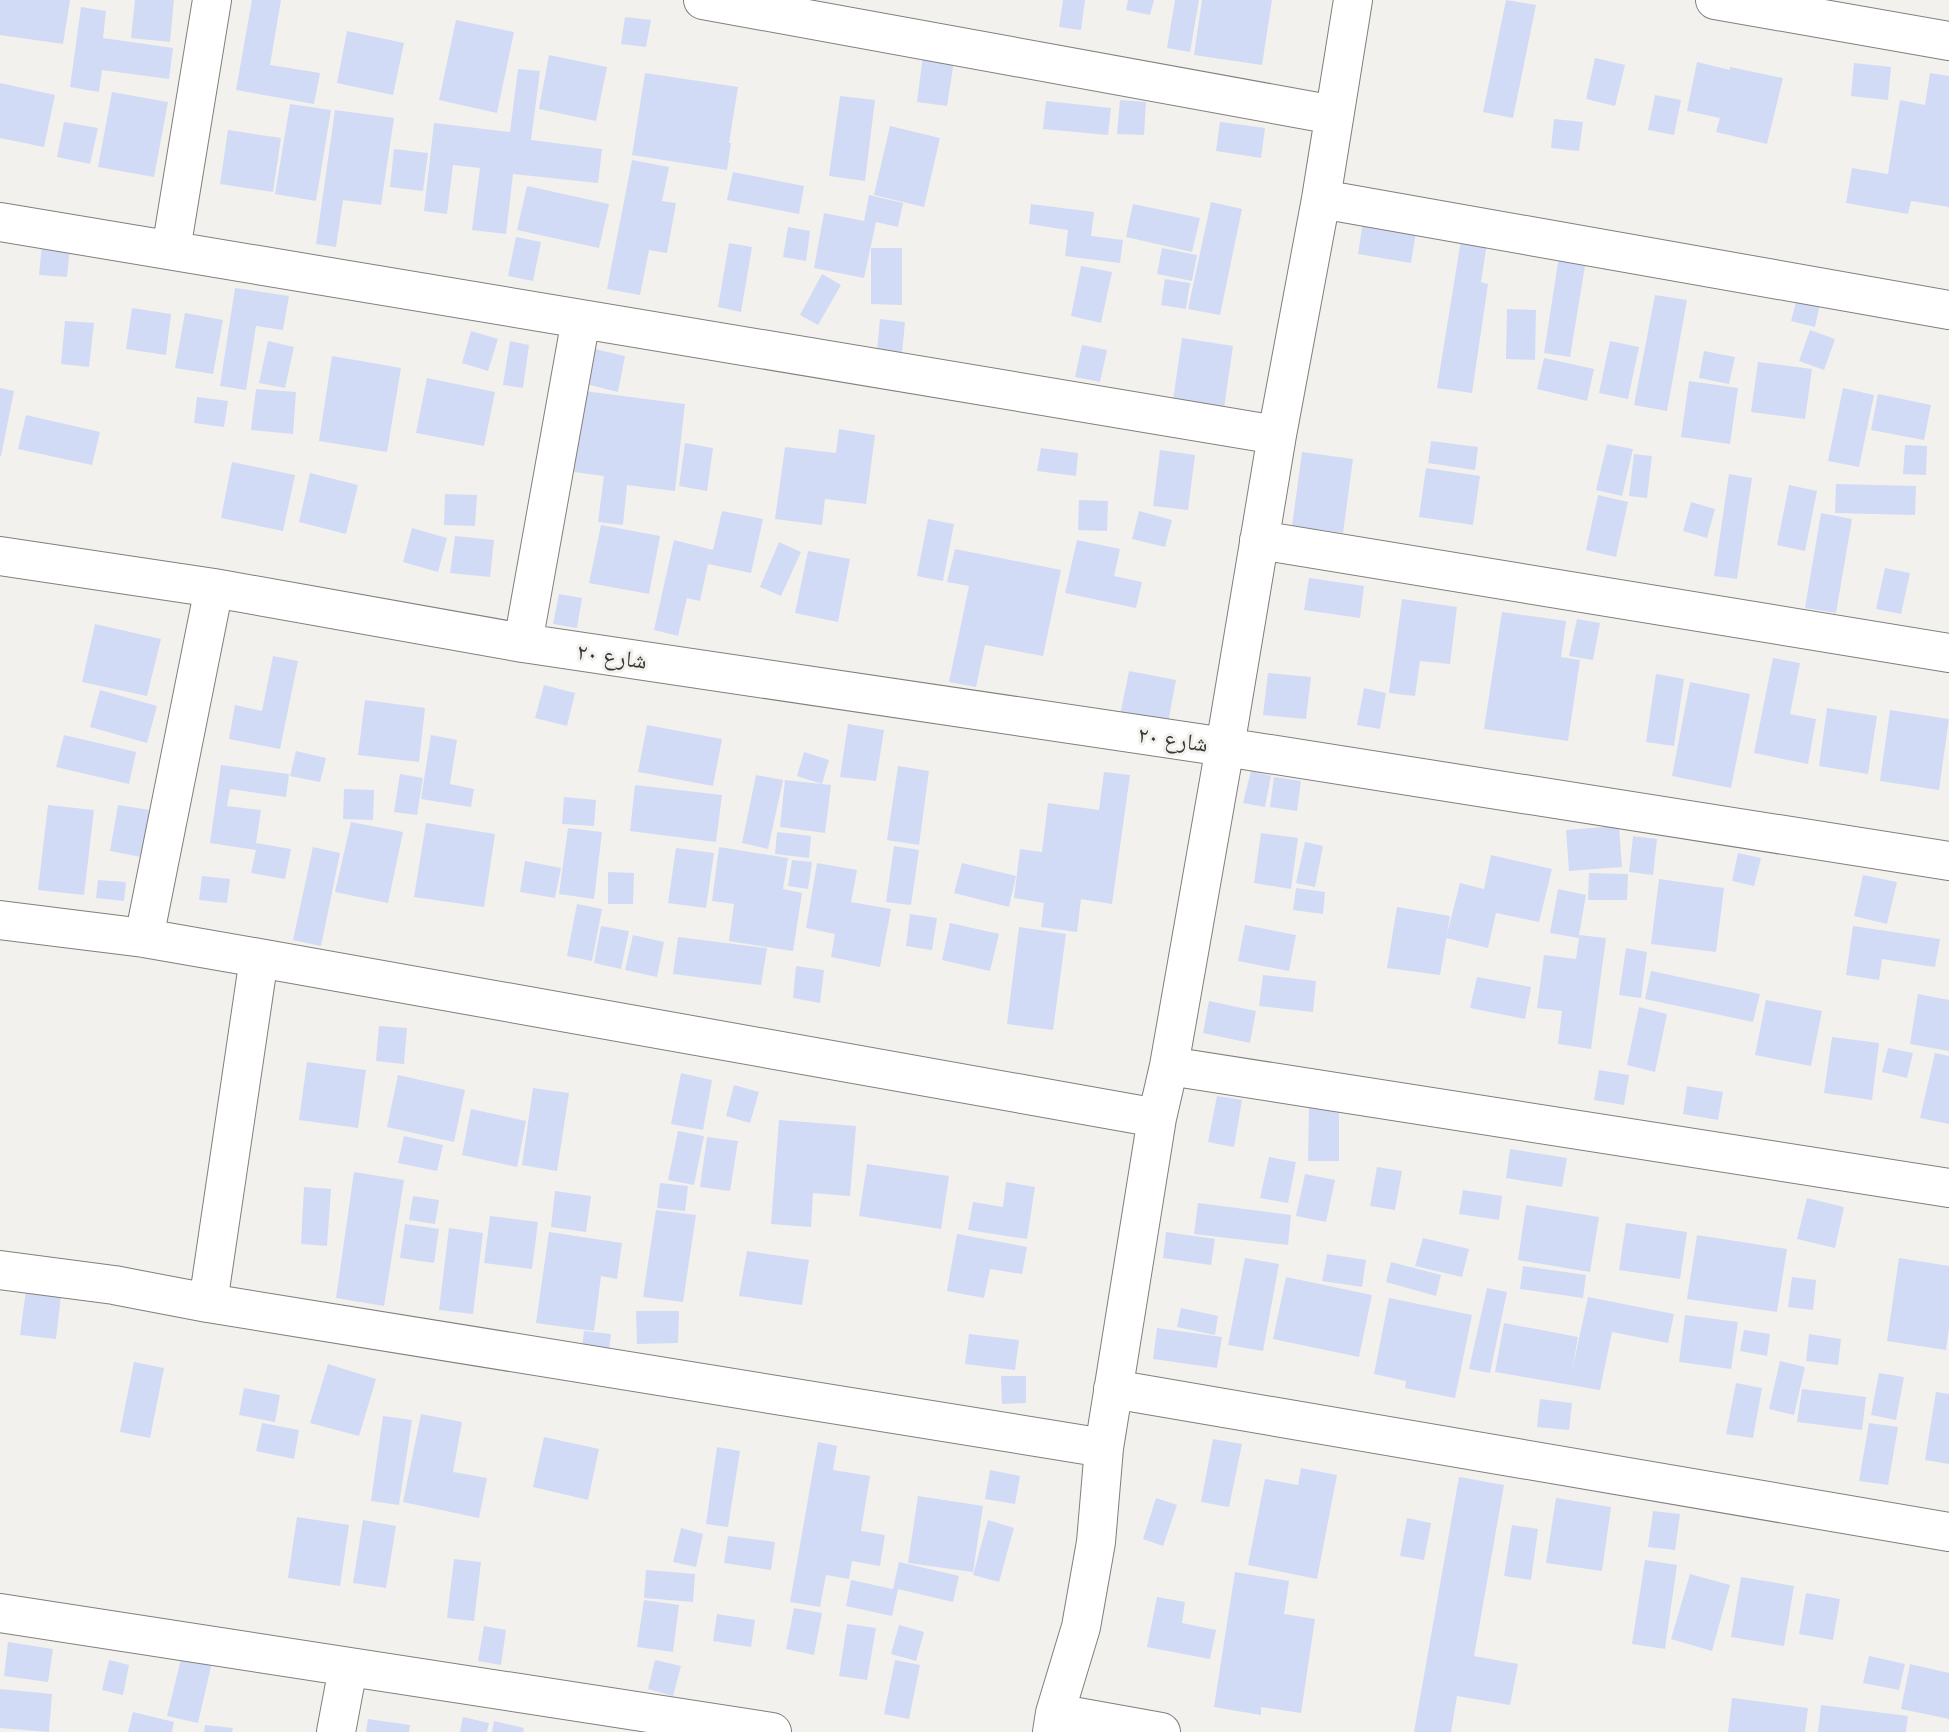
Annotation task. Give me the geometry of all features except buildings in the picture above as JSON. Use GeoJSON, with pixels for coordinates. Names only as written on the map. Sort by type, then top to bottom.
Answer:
{"type":"FeatureCollection","features":[{"type":"Feature","properties":{"kind":"street"},"geometry":{"type":"LineString","coordinates":[[171,250],[212,0]]}},
{"type":"Feature","properties":{"kind":"street"},"geometry":{"type":"LineString","coordinates":[[703,0],[1334,115]]}},
{"type":"Feature","properties":{"kind":"street"},"geometry":{"type":"LineString","coordinates":[[1161,1732],[1054,1722],[1081,1627],[1096,1542],[1104,1448],[1157,1118],[1169,1066],[1225,747],[1353,0]]}},
{"type":"Feature","properties":{"kind":"street"},"geometry":{"type":"LineString","coordinates":[[1716,0],[1949,41]]}},
{"type":"Feature","properties":{"kind":"street"},"geometry":{"type":"LineString","coordinates":[[1321,199],[1949,310]]}},
{"type":"Feature","properties":{"kind":"street"},"geometry":{"type":"LineString","coordinates":[[0,222],[1277,435]]}},
{"type":"Feature","properties":{"kind":"street"},"geometry":{"type":"LineString","coordinates":[[523,643],[581,319]]}},
{"type":"Feature","properties":{"kind":"street"},"geometry":{"type":"LineString","coordinates":[[1259,540],[1949,653]]}},
{"type":"Feature","properties":{"kind":"street","name":"شارع ٢٠"},"geometry":{"type":"LineString","coordinates":[[0,556],[215,588],[523,643],[1225,747],[1949,861]]}},
{"type":"Feature","properties":{"kind":"street"},"geometry":{"type":"LineString","coordinates":[[144,938],[215,588]]}},
{"type":"Feature","properties":{"kind":"street"},"geometry":{"type":"LineString","coordinates":[[0,920],[144,938],[1157,1118]]}},
{"type":"Feature","properties":{"kind":"street"},"geometry":{"type":"LineString","coordinates":[[208,1303],[259,958]]}},
{"type":"Feature","properties":{"kind":"street"},"geometry":{"type":"LineString","coordinates":[[1169,1066],[1949,1188]]}},
{"type":"Feature","properties":{"kind":"street"},"geometry":{"type":"LineString","coordinates":[[0,1270],[114,1285],[208,1303],[1104,1448]]}},
{"type":"Feature","properties":{"kind":"street"},"geometry":{"type":"LineString","coordinates":[[1113,1389],[1949,1532]]}},
{"type":"Feature","properties":{"kind":"street"},"geometry":{"type":"LineString","coordinates":[[0,1613],[772,1732]]}},
{"type":"Feature","properties":{"kind":"street"},"geometry":{"type":"LineString","coordinates":[[336,1732],[348,1668]]}}]}
